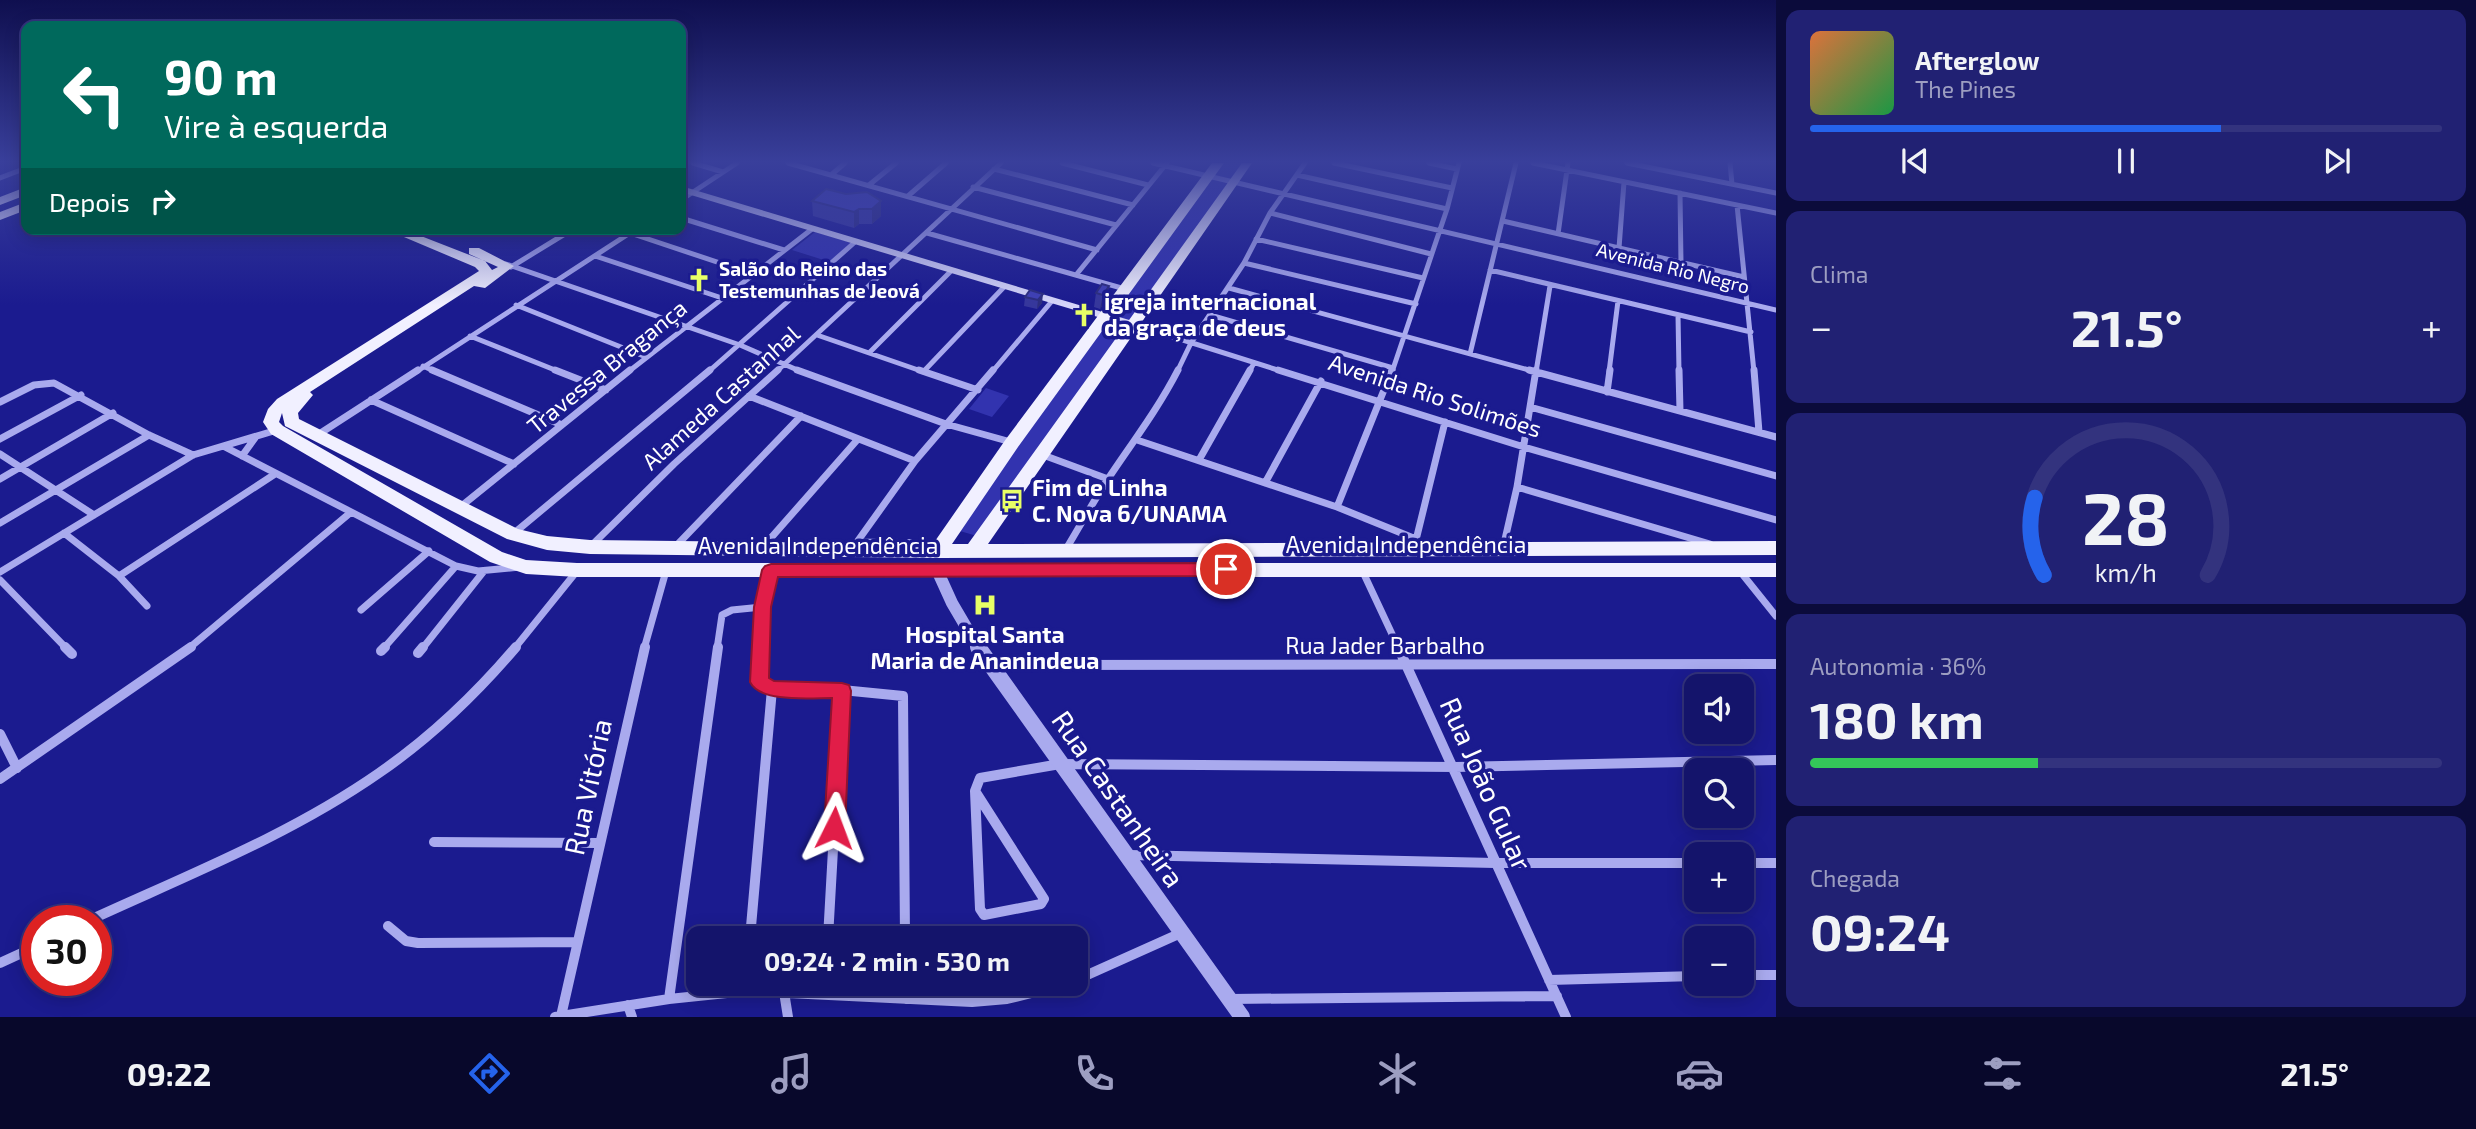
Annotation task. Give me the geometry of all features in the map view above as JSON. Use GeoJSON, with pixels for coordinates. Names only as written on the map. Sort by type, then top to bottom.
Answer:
{"type":"FeatureCollection","features":[{"type":"Feature","properties":{"kind":"main road","name":"Avenida Rio Solimões"},"geometry":{"type":"LineString","coordinates":[[752,210],[905,255],[1004,288],[1132,324]]}},
{"type":"Feature","properties":{"kind":"main road"},"geometry":{"type":"LineString","coordinates":[[945,541],[1012,443],[1183,210]]}},
{"type":"Feature","properties":{"kind":"main road"},"geometry":{"type":"LineString","coordinates":[[974,550],[1214,210]]}},
{"type":"Feature","properties":{"kind":"main road"},"geometry":{"type":"LineString","coordinates":[[276,430],[271,422],[272,415],[283,402],[485,273],[485,267],[480,264],[406,235]]}},
{"type":"Feature","properties":{"kind":"main road"},"geometry":{"type":"LineString","coordinates":[[430,235],[507,267]]}},
{"type":"Feature","properties":{"kind":"main road","name":"Avenida Independência"},"geometry":{"type":"LineString","coordinates":[[507,267],[298,399],[290,412],[291,422],[513,534],[548,543],[590,547],[763,547],[945,541],[974,550],[1417,543],[1503,548],[1776,548]]}},
{"type":"Feature","properties":{"kind":"main road","name":"Avenida Independência"},"geometry":{"type":"LineString","coordinates":[[276,430],[496,557],[526,567],[577,570],[837,571],[1776,570]]}},
{"type":"Feature","properties":{"kind":"main road"},"geometry":{"type":"LineString","coordinates":[[945,541],[987,535]]}},
{"type":"Feature","properties":{"kind":"main road"},"geometry":{"type":"LineString","coordinates":[[837,571],[835,559],[852,545]]}},
{"type":"Feature","properties":{"kind":"street","name":"Alameda Castanhal"},"geometry":{"type":"LineString","coordinates":[[590,547],[651,485],[905,255],[949,210]]}},
{"type":"Feature","properties":{"kind":"street"},"geometry":{"type":"LineString","coordinates":[[960,210],[1097,250]]}},
{"type":"Feature","properties":{"kind":"street"},"geometry":{"type":"LineString","coordinates":[[1061,210],[1116,225]]}},
{"type":"Feature","properties":{"kind":"street"},"geometry":{"type":"LineString","coordinates":[[1076,275],[1128,210]]}},
{"type":"Feature","properties":{"kind":"street"},"geometry":{"type":"LineString","coordinates":[[1066,549],[1108,479],[1138,440],[1167,392],[1191,343],[1229,288],[1272,210]]}},
{"type":"Feature","properties":{"kind":"street","name":"Avenida Rio Negro"},"geometry":{"type":"LineString","coordinates":[[1357,210],[1776,310]]}},
{"type":"Feature","properties":{"kind":"street"},"geometry":{"type":"LineString","coordinates":[[1337,507],[1381,401],[1446,210]]}},
{"type":"Feature","properties":{"kind":"street"},"geometry":{"type":"LineString","coordinates":[[1470,354],[1506,210]]}},
{"type":"Feature","properties":{"kind":"street"},"geometry":{"type":"LineString","coordinates":[[1558,234],[1561,210]]}},
{"type":"Feature","properties":{"kind":"street"},"geometry":{"type":"LineString","coordinates":[[1619,248],[1622,210]]}},
{"type":"Feature","properties":{"kind":"street"},"geometry":{"type":"LineString","coordinates":[[1681,210],[1681,263]]}},
{"type":"Feature","properties":{"kind":"street"},"geometry":{"type":"LineString","coordinates":[[1738,210],[1749,303],[1759,432]]}},
{"type":"Feature","properties":{"kind":"street"},"geometry":{"type":"LineString","coordinates":[[1270,213],[1431,254]]}},
{"type":"Feature","properties":{"kind":"street"},"geometry":{"type":"LineString","coordinates":[[686,220],[784,250]]}},
{"type":"Feature","properties":{"kind":"street"},"geometry":{"type":"LineString","coordinates":[[1503,221],[1744,276]]}},
{"type":"Feature","properties":{"kind":"street","name":"Travessa Bragança"},"geometry":{"type":"LineString","coordinates":[[459,508],[686,325],[812,229]]}},
{"type":"Feature","properties":{"kind":"street"},"geometry":{"type":"LineString","coordinates":[[927,233],[1125,289]]}},
{"type":"Feature","properties":{"kind":"street"},"geometry":{"type":"LineString","coordinates":[[507,267],[563,235]]}},
{"type":"Feature","properties":{"kind":"street"},"geometry":{"type":"LineString","coordinates":[[316,436],[627,235]]}},
{"type":"Feature","properties":{"kind":"street"},"geometry":{"type":"LineString","coordinates":[[644,235],[753,274]]}},
{"type":"Feature","properties":{"kind":"street"},"geometry":{"type":"LineString","coordinates":[[1256,239],[1423,278]]}},
{"type":"Feature","properties":{"kind":"street"},"geometry":{"type":"LineString","coordinates":[[513,534],[740,345],[855,242]]}},
{"type":"Feature","properties":{"kind":"street"},"geometry":{"type":"LineString","coordinates":[[595,256],[722,298]]}},
{"type":"Feature","properties":{"kind":"street"},"geometry":{"type":"LineString","coordinates":[[1244,263],[1416,304]]}},
{"type":"Feature","properties":{"kind":"street"},"geometry":{"type":"LineString","coordinates":[[507,267],[686,325],[782,364],[946,424],[1012,443]]}},
{"type":"Feature","properties":{"kind":"street"},"geometry":{"type":"LineString","coordinates":[[1490,270],[1751,332]]}},
{"type":"Feature","properties":{"kind":"street"},"geometry":{"type":"LineString","coordinates":[[870,352],[951,271]]}},
{"type":"Feature","properties":{"kind":"street"},"geometry":{"type":"LineString","coordinates":[[1503,548],[1524,447],[1550,286]]}},
{"type":"Feature","properties":{"kind":"street"},"geometry":{"type":"LineString","coordinates":[[924,371],[1004,288]]}},
{"type":"Feature","properties":{"kind":"street"},"geometry":{"type":"LineString","coordinates":[[1229,288],[1776,437]]}},
{"type":"Feature","properties":{"kind":"street"},"geometry":{"type":"LineString","coordinates":[[852,545],[915,461],[1052,301]]}},
{"type":"Feature","properties":{"kind":"street"},"geometry":{"type":"LineString","coordinates":[[1607,392],[1618,301]]}},
{"type":"Feature","properties":{"kind":"street"},"geometry":{"type":"LineString","coordinates":[[516,305],[646,357]]}},
{"type":"Feature","properties":{"kind":"street"},"geometry":{"type":"LineString","coordinates":[[1210,315],[1393,368]]}},
{"type":"Feature","properties":{"kind":"street"},"geometry":{"type":"LineString","coordinates":[[1678,315],[1680,411]]}},
{"type":"Feature","properties":{"kind":"street","name":"Avenida Rio Solimões"},"geometry":{"type":"LineString","coordinates":[[1132,324],[1524,447],[1776,520]]}},
{"type":"Feature","properties":{"kind":"street"},"geometry":{"type":"LineString","coordinates":[[817,335],[978,390]]}},
{"type":"Feature","properties":{"kind":"street"},"geometry":{"type":"LineString","coordinates":[[470,336],[606,390]]}},
{"type":"Feature","properties":{"kind":"street"},"geometry":{"type":"LineString","coordinates":[[1199,460],[1254,363]]}},
{"type":"Feature","properties":{"kind":"street"},"geometry":{"type":"LineString","coordinates":[[423,366],[562,425]]}},
{"type":"Feature","properties":{"kind":"street"},"geometry":{"type":"LineString","coordinates":[[0,402],[34,385],[48,382],[81,395],[149,435],[193,455]]}},
{"type":"Feature","properties":{"kind":"street"},"geometry":{"type":"LineString","coordinates":[[1265,482],[1321,382]]}},
{"type":"Feature","properties":{"kind":"street"},"geometry":{"type":"LineString","coordinates":[[0,439],[81,395]]}},
{"type":"Feature","properties":{"kind":"street"},"geometry":{"type":"LineString","coordinates":[[749,396],[915,461]]}},
{"type":"Feature","properties":{"kind":"street"},"geometry":{"type":"LineString","coordinates":[[372,400],[514,464]]}},
{"type":"Feature","properties":{"kind":"street"},"geometry":{"type":"LineString","coordinates":[[1530,407],[1776,476]]}},
{"type":"Feature","properties":{"kind":"street"},"geometry":{"type":"LineString","coordinates":[[0,479],[113,413]]}},
{"type":"Feature","properties":{"kind":"street"},"geometry":{"type":"LineString","coordinates":[[675,546],[801,416]]}},
{"type":"Feature","properties":{"kind":"street"},"geometry":{"type":"LineString","coordinates":[[1138,440],[1337,507],[1417,543],[1445,422]]}},
{"type":"Feature","properties":{"kind":"street"},"geometry":{"type":"LineString","coordinates":[[0,572],[193,455],[276,430]]}},
{"type":"Feature","properties":{"kind":"street"},"geometry":{"type":"LineString","coordinates":[[0,523],[149,435]]}},
{"type":"Feature","properties":{"kind":"street"},"geometry":{"type":"LineString","coordinates":[[242,456],[255,437]]}},
{"type":"Feature","properties":{"kind":"street"},"geometry":{"type":"LineString","coordinates":[[763,547],[858,439]]}},
{"type":"Feature","properties":{"kind":"street"},"geometry":{"type":"LineString","coordinates":[[225,447],[456,566],[484,571],[526,567]]}},
{"type":"Feature","properties":{"kind":"street"},"geometry":{"type":"LineString","coordinates":[[0,454],[94,515]]}},
{"type":"Feature","properties":{"kind":"street"},"geometry":{"type":"LineString","coordinates":[[1043,455],[1108,479]]}},
{"type":"Feature","properties":{"kind":"street"},"geometry":{"type":"LineString","coordinates":[[119,576],[275,474]]}},
{"type":"Feature","properties":{"kind":"street"},"geometry":{"type":"LineString","coordinates":[[1517,486],[1724,548]]}},
{"type":"Feature","properties":{"kind":"street"},"geometry":{"type":"LineString","coordinates":[[0,779],[192,646],[351,513]]}},
{"type":"Feature","properties":{"kind":"street"},"geometry":{"type":"LineString","coordinates":[[64,533],[119,576],[147,606]]}},
{"type":"Feature","properties":{"kind":"street"},"geometry":{"type":"LineString","coordinates":[[361,610],[429,551]]}},
{"type":"Feature","properties":{"kind":"street"},"geometry":{"type":"LineString","coordinates":[[381,651],[456,566]]}},
{"type":"Feature","properties":{"kind":"street"},"geometry":{"type":"LineString","coordinates":[[112,910],[291,826],[381,773],[438,727],[478,686],[546,613],[577,570]]}},
{"type":"Feature","properties":{"kind":"street","name":"Rua Vitória"},"geometry":{"type":"LineString","coordinates":[[558,1016],[636,679],[667,570]]}},
{"type":"Feature","properties":{"kind":"street"},"geometry":{"type":"LineString","coordinates":[[771,570],[762,607],[758,676],[763,686],[772,689],[903,696],[905,926]]}},
{"type":"Feature","properties":{"kind":"street","name":"Rua Castanheira"},"geometry":{"type":"LineString","coordinates":[[937,570],[965,626],[1060,764],[1242,1017]]}},
{"type":"Feature","properties":{"kind":"street","name":"Rua João Gular"},"geometry":{"type":"LineString","coordinates":[[1362,570],[1455,767],[1495,863],[1566,1017]]}},
{"type":"Feature","properties":{"kind":"street"},"geometry":{"type":"LineString","coordinates":[[1739,570],[1776,616]]}},
{"type":"Feature","properties":{"kind":"street"},"geometry":{"type":"LineString","coordinates":[[418,653],[484,571]]}},
{"type":"Feature","properties":{"kind":"street"},"geometry":{"type":"LineString","coordinates":[[0,580],[72,654]]}},
{"type":"Feature","properties":{"kind":"street"},"geometry":{"type":"LineString","coordinates":[[669,999],[722,615],[732,610],[762,607]]}},
{"type":"Feature","properties":{"kind":"street","name":"Rua Jader Barbalho"},"geometry":{"type":"LineString","coordinates":[[993,665],[1776,664]]}},
{"type":"Feature","properties":{"kind":"street"},"geometry":{"type":"LineString","coordinates":[[751,926],[772,689]]}},
{"type":"Feature","properties":{"kind":"street"},"geometry":{"type":"LineString","coordinates":[[829,926],[842,691]]}},
{"type":"Feature","properties":{"kind":"street"},"geometry":{"type":"LineString","coordinates":[[0,734],[17,768]]}},
{"type":"Feature","properties":{"kind":"street"},"geometry":{"type":"LineString","coordinates":[[975,791],[982,797],[1044,899],[1041,904],[984,915],[980,909],[975,791],[980,778],[1060,764],[1455,767],[1776,760]]}},
{"type":"Feature","properties":{"kind":"street"},"geometry":{"type":"LineString","coordinates":[[434,842],[600,843]]}},
{"type":"Feature","properties":{"kind":"street"},"geometry":{"type":"LineString","coordinates":[[1125,855],[1495,863],[1684,863]]}},
{"type":"Feature","properties":{"kind":"street"},"geometry":{"type":"LineString","coordinates":[[1754,863],[1776,863]]}},
{"type":"Feature","properties":{"kind":"street"},"geometry":{"type":"LineString","coordinates":[[388,926],[406,941],[418,943],[576,942]]}},
{"type":"Feature","properties":{"kind":"street"},"geometry":{"type":"LineString","coordinates":[[1088,975],[1181,933]]}},
{"type":"Feature","properties":{"kind":"street"},"geometry":{"type":"LineString","coordinates":[[0,963],[21,953]]}},
{"type":"Feature","properties":{"kind":"street"},"geometry":{"type":"LineString","coordinates":[[1754,975],[1776,975]]}},
{"type":"Feature","properties":{"kind":"street"},"geometry":{"type":"LineString","coordinates":[[1549,980],[1684,976]]}},
{"type":"Feature","properties":{"kind":"street"},"geometry":{"type":"LineString","coordinates":[[558,1016],[688,996]]}},
{"type":"Feature","properties":{"kind":"street"},"geometry":{"type":"LineString","coordinates":[[785,996],[788,1017]]}},
{"type":"Feature","properties":{"kind":"street"},"geometry":{"type":"LineString","coordinates":[[881,996],[972,1002],[1019,996]]}},
{"type":"Feature","properties":{"kind":"street"},"geometry":{"type":"LineString","coordinates":[[1231,999],[1557,996]]}},
{"type":"Feature","properties":{"kind":"street"},"geometry":{"type":"LineString","coordinates":[[628,1005],[632,1017]]}},
{"type":"Feature","properties":{"kind":"shaded area"},"geometry":{"type":"Polygon","coordinates":[[[1184,210],[1213,210],[977,536],[953,529],[1184,210]]]}},
{"type":"Feature","properties":{"kind":"shaded area"},"geometry":{"type":"Polygon","coordinates":[[[815,232],[852,243],[830,262],[792,250],[815,232]]]}},
{"type":"Feature","properties":{"kind":"shaded area"},"geometry":{"type":"Polygon","coordinates":[[[986,388],[1009,396],[992,417],[969,409],[986,388]]]}},
{"type":"Feature","properties":{"kind":"building"},"geometry":{"type":"Polygon","coordinates":[[[1102,284],[1109,286],[1103,295],[1096,293],[1102,284]]]}},
{"type":"Feature","properties":{"kind":"building"},"geometry":{"type":"Polygon","coordinates":[[[1030,290],[1043,294],[1038,300],[1025,297],[1030,290]]]}},
{"type":"Feature","properties":{"kind":"place","name":"Salão do Reino das Testemunhas de Jeová"},"geometry":{"type":"Point","coordinates":[699,280]}},
{"type":"Feature","properties":{"kind":"place","name":"igreja internacional da graça de deus"},"geometry":{"type":"Point","coordinates":[1084,315]}},
{"type":"Feature","properties":{"kind":"place","name":"Fim de Linha C. Nova 6/UNAMA"},"geometry":{"type":"Point","coordinates":[1012,501]}},
{"type":"Feature","properties":{"kind":"place","name":"Hospital Santa Maria de Ananindeua"},"geometry":{"type":"Point","coordinates":[985,605]}},
{"type":"Feature","properties":{"kind":"route"},"geometry":{"type":"LineString","coordinates":[[834,828],[842,691],[772,689],[759,682],[762,607],[771,570],[1226,569]]}}]}
